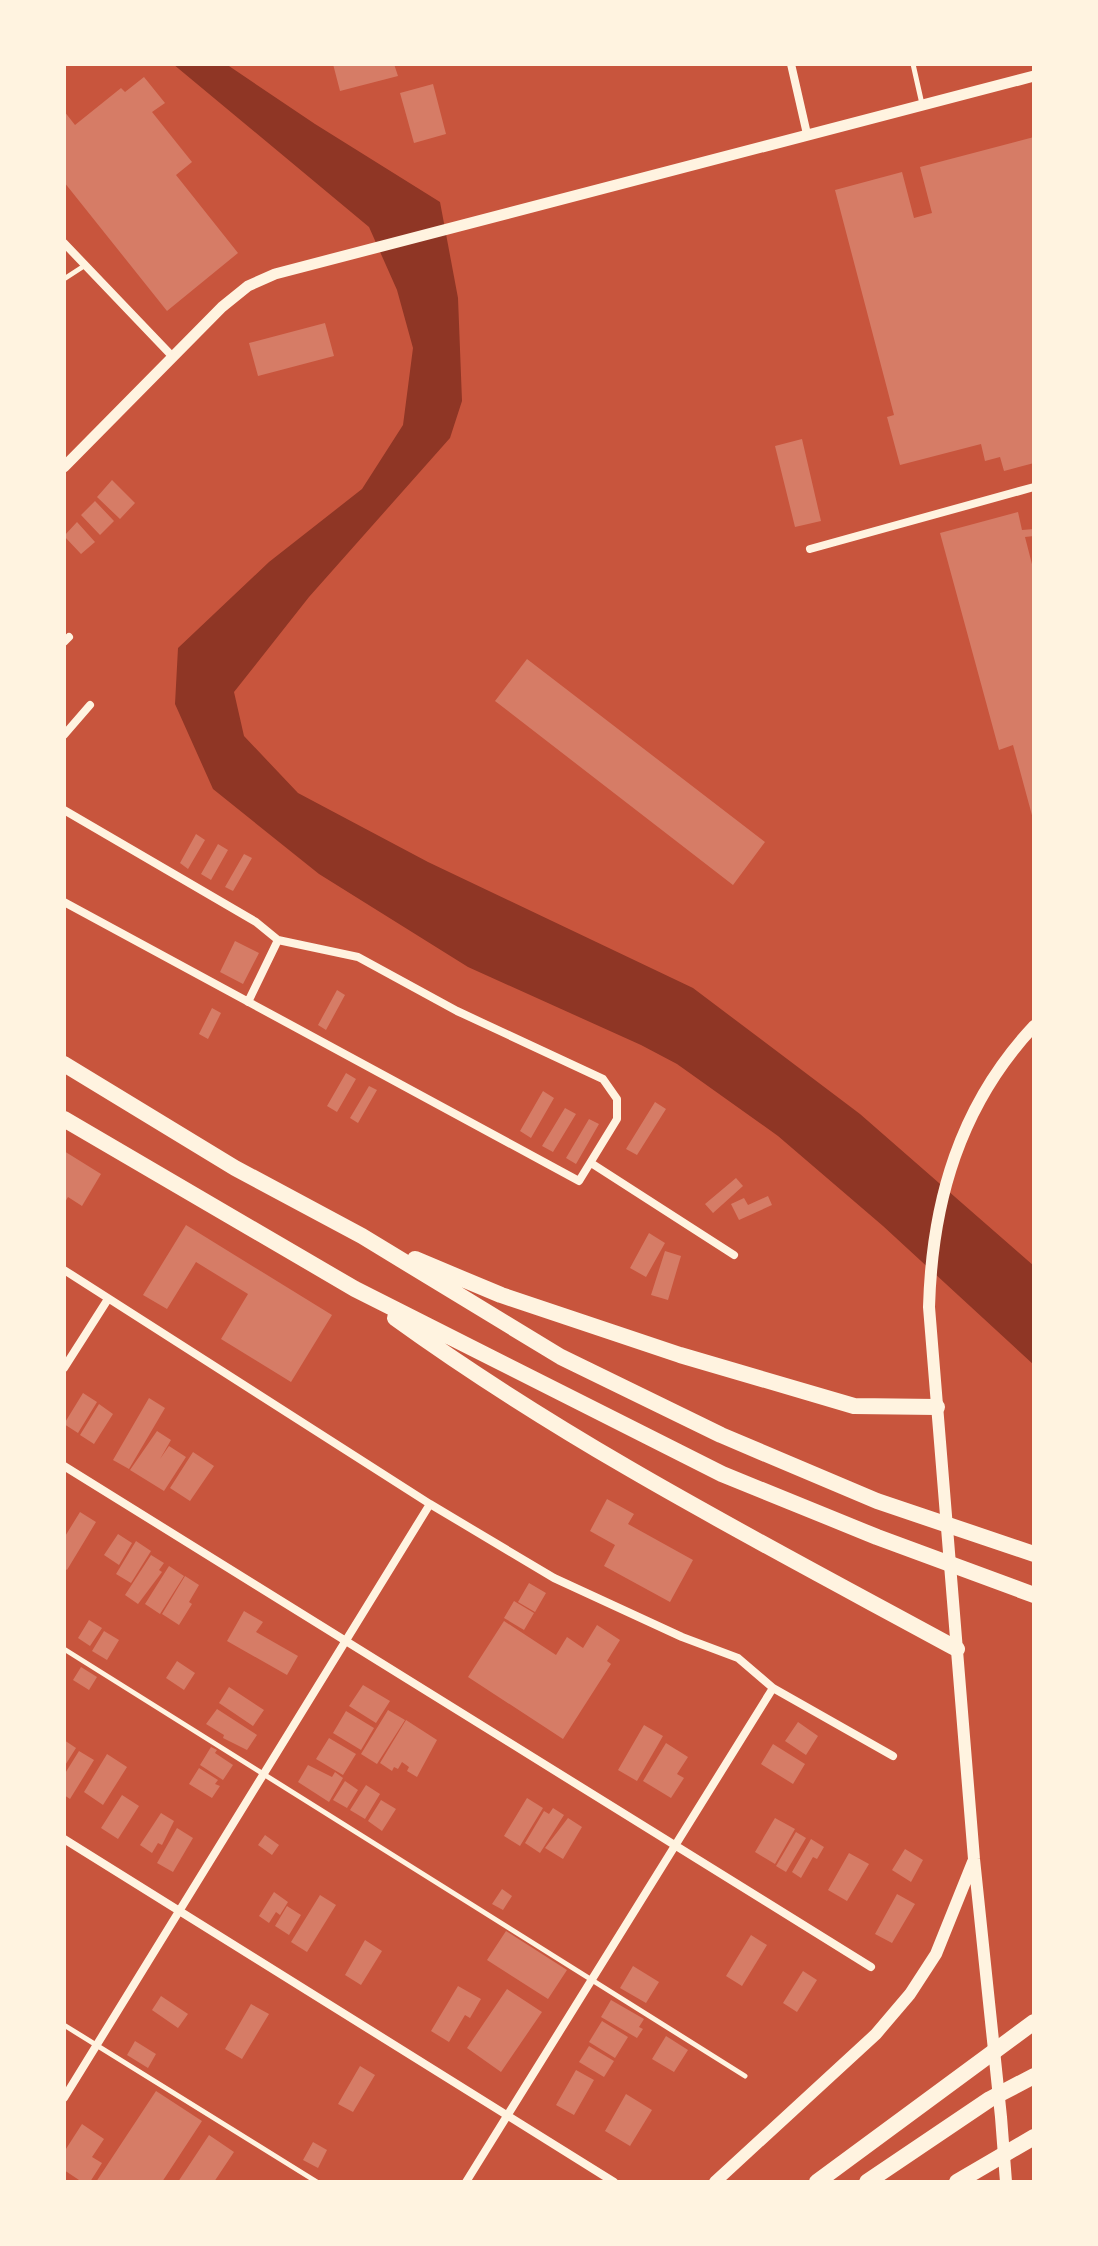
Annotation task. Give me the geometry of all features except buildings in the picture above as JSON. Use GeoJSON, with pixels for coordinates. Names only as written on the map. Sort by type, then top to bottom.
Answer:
{"type":"FeatureCollection","features":[{"type":"Feature","properties":{"kind":"highway"},"geometry":{"type":"LineString","coordinates":[[64,1064],[235,1168],[362,1236],[561,1357],[721,1435],[877,1501],[1030,1553]]}},
{"type":"Feature","properties":{"kind":"highway"},"geometry":{"type":"LineString","coordinates":[[64,1119],[355,1289],[722,1474],[877,1537],[1031,1593]]}},
{"type":"Feature","properties":{"kind":"highway"},"geometry":{"type":"LineString","coordinates":[[362,1236],[501,1295],[680,1355],[854,1406],[937,1407]]}},
{"type":"Feature","properties":{"kind":"highway"},"geometry":{"type":"LineString","coordinates":[[355,1289],[470,1373],[617,1464],[957,1649]]}},
{"type":"Feature","properties":{"kind":"highway"},"geometry":{"type":"LineString","coordinates":[[817,2182],[1034,2022]]}},
{"type":"Feature","properties":{"kind":"highway"},"geometry":{"type":"LineString","coordinates":[[867,2182],[990,2099],[1034,2076]]}},
{"type":"Feature","properties":{"kind":"highway"},"geometry":{"type":"LineString","coordinates":[[957,2182],[1034,2137]]}},
{"type":"Feature","properties":{"kind":"main road"},"geometry":{"type":"LineString","coordinates":[[1006,2182],[974,1859],[929,1307],[936,1219],[954,1155],[985,1091],[1018,1043],[1034,1026]]}},
{"type":"Feature","properties":{"kind":"main road"},"geometry":{"type":"LineString","coordinates":[[715,2182],[876,2034],[910,1994],[936,1954],[974,1859]]}},
{"type":"Feature","properties":{"kind":"street"},"geometry":{"type":"LineString","coordinates":[[791,64],[807,134]]}},
{"type":"Feature","properties":{"kind":"street"},"geometry":{"type":"LineString","coordinates":[[64,467],[172,356],[248,286],[275,274],[1034,76]]}},
{"type":"Feature","properties":{"kind":"street"},"geometry":{"type":"LineString","coordinates":[[64,243],[172,356]]}},
{"type":"Feature","properties":{"kind":"street"},"geometry":{"type":"LineString","coordinates":[[810,549],[1034,487]]}},
{"type":"Feature","properties":{"kind":"street"},"geometry":{"type":"LineString","coordinates":[[64,735],[90,705]]}},
{"type":"Feature","properties":{"kind":"street"},"geometry":{"type":"LineString","coordinates":[[64,810],[256,922],[278,940],[358,957],[457,1011],[603,1079],[617,1099],[617,1119],[579,1181],[64,902]]}},
{"type":"Feature","properties":{"kind":"street"},"geometry":{"type":"LineString","coordinates":[[248,1002],[278,940]]}},
{"type":"Feature","properties":{"kind":"street"},"geometry":{"type":"LineString","coordinates":[[591,1163],[734,1255]]}},
{"type":"Feature","properties":{"kind":"street"},"geometry":{"type":"LineString","coordinates":[[64,1270],[430,1504],[554,1578],[682,1637],[738,1658],[773,1688],[893,1756]]}},
{"type":"Feature","properties":{"kind":"street"},"geometry":{"type":"LineString","coordinates":[[64,1368],[108,1299]]}},
{"type":"Feature","properties":{"kind":"street"},"geometry":{"type":"LineString","coordinates":[[64,1466],[871,1967]]}},
{"type":"Feature","properties":{"kind":"street"},"geometry":{"type":"LineString","coordinates":[[64,2098],[430,1504]]}},
{"type":"Feature","properties":{"kind":"street"},"geometry":{"type":"LineString","coordinates":[[466,2182],[773,1688]]}},
{"type":"Feature","properties":{"kind":"street"},"geometry":{"type":"LineString","coordinates":[[64,1839],[614,2182]]}},
{"type":"Feature","properties":{"kind":"lane"},"geometry":{"type":"LineString","coordinates":[[913,64],[922,104]]}},
{"type":"Feature","properties":{"kind":"lane"},"geometry":{"type":"LineString","coordinates":[[64,279],[85,265]]}},
{"type":"Feature","properties":{"kind":"lane"},"geometry":{"type":"LineString","coordinates":[[64,1649],[745,2076]]}},
{"type":"Feature","properties":{"kind":"lane"},"geometry":{"type":"LineString","coordinates":[[64,2025],[317,2182]]}},
{"type":"Feature","properties":{"kind":"shaded area"},"geometry":{"type":"Polygon","coordinates":[[[173,64],[226,64],[440,202],[458,298],[462,401],[450,438],[309,597],[234,692],[244,736],[298,793],[428,862],[693,988],[860,1114],[1034,1266],[1034,1365],[883,1226],[778,1136],[677,1064],[468,967],[319,874],[213,789],[175,704],[178,648],[269,562],[362,489],[403,425],[413,348],[397,290],[369,227],[173,64]]]}}]}
